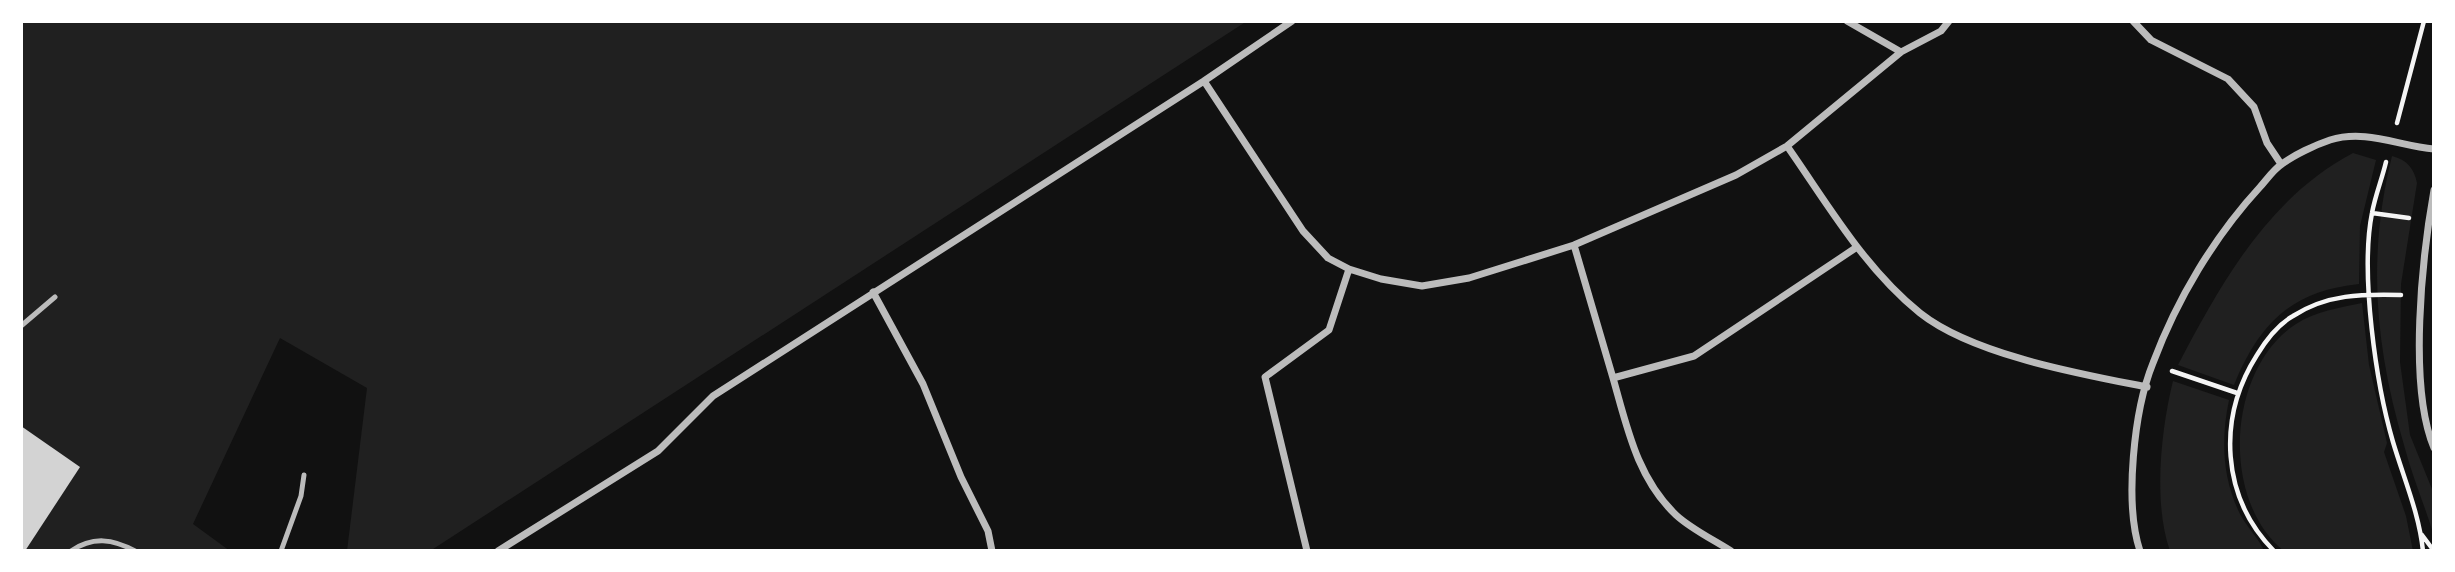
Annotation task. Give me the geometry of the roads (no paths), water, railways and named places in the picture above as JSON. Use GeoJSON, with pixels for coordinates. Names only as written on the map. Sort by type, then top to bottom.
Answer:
{"type":"FeatureCollection","features":[{"type":"Feature","properties":{"kind":"street"},"geometry":{"type":"LineString","coordinates":[[498,551],[658,451],[713,396],[1204,81],[1292,21]]}},
{"type":"Feature","properties":{"kind":"street"},"geometry":{"type":"LineString","coordinates":[[1847,21],[1901,52]]}},
{"type":"Feature","properties":{"kind":"street"},"geometry":{"type":"LineString","coordinates":[[1204,81],[1303,231],[1328,258],[1349,269],[1422,286],[1469,278],[1574,245],[1736,175],[1787,146],[1901,52],[1941,31],[1949,21]]}},
{"type":"Feature","properties":{"kind":"street"},"geometry":{"type":"LineString","coordinates":[[2133,21],[2151,40],[2228,79],[2254,107],[2267,143],[2281,164]]}},
{"type":"Feature","properties":{"kind":"street"},"geometry":{"type":"LineString","coordinates":[[2140,551],[2134,533],[2132,483],[2135,440],[2151,365],[2194,276],[2236,216],[2281,164],[2330,140],[2376,136],[2434,149]]}},
{"type":"Feature","properties":{"kind":"street"},"geometry":{"type":"LineString","coordinates":[[1787,146],[1857,247],[1921,313],[1958,335],[2054,369],[2147,387]]}},
{"type":"Feature","properties":{"kind":"street"},"geometry":{"type":"LineString","coordinates":[[2434,190],[2422,295],[2420,370],[2434,448]]}},
{"type":"Feature","properties":{"kind":"street"},"geometry":{"type":"LineString","coordinates":[[1574,245],[1635,457],[1653,487],[1677,516],[1731,551]]}},
{"type":"Feature","properties":{"kind":"street"},"geometry":{"type":"LineString","coordinates":[[1613,378],[1694,356],[1857,247]]}},
{"type":"Feature","properties":{"kind":"street"},"geometry":{"type":"LineString","coordinates":[[1307,551],[1265,377],[1329,330],[1349,269]]}},
{"type":"Feature","properties":{"kind":"street"},"geometry":{"type":"LineString","coordinates":[[873,292],[923,384],[961,477],[988,531],[992,551]]}},
{"type":"Feature","properties":{"kind":"lane"},"geometry":{"type":"LineString","coordinates":[[21,326],[55,297]]}},
{"type":"Feature","properties":{"kind":"lane"},"geometry":{"type":"LineString","coordinates":[[281,551],[301,496],[304,475]]}},
{"type":"Feature","properties":{"kind":"lane"},"geometry":{"type":"LineString","coordinates":[[71,551],[99,540],[114,540],[135,551]]}}]}
